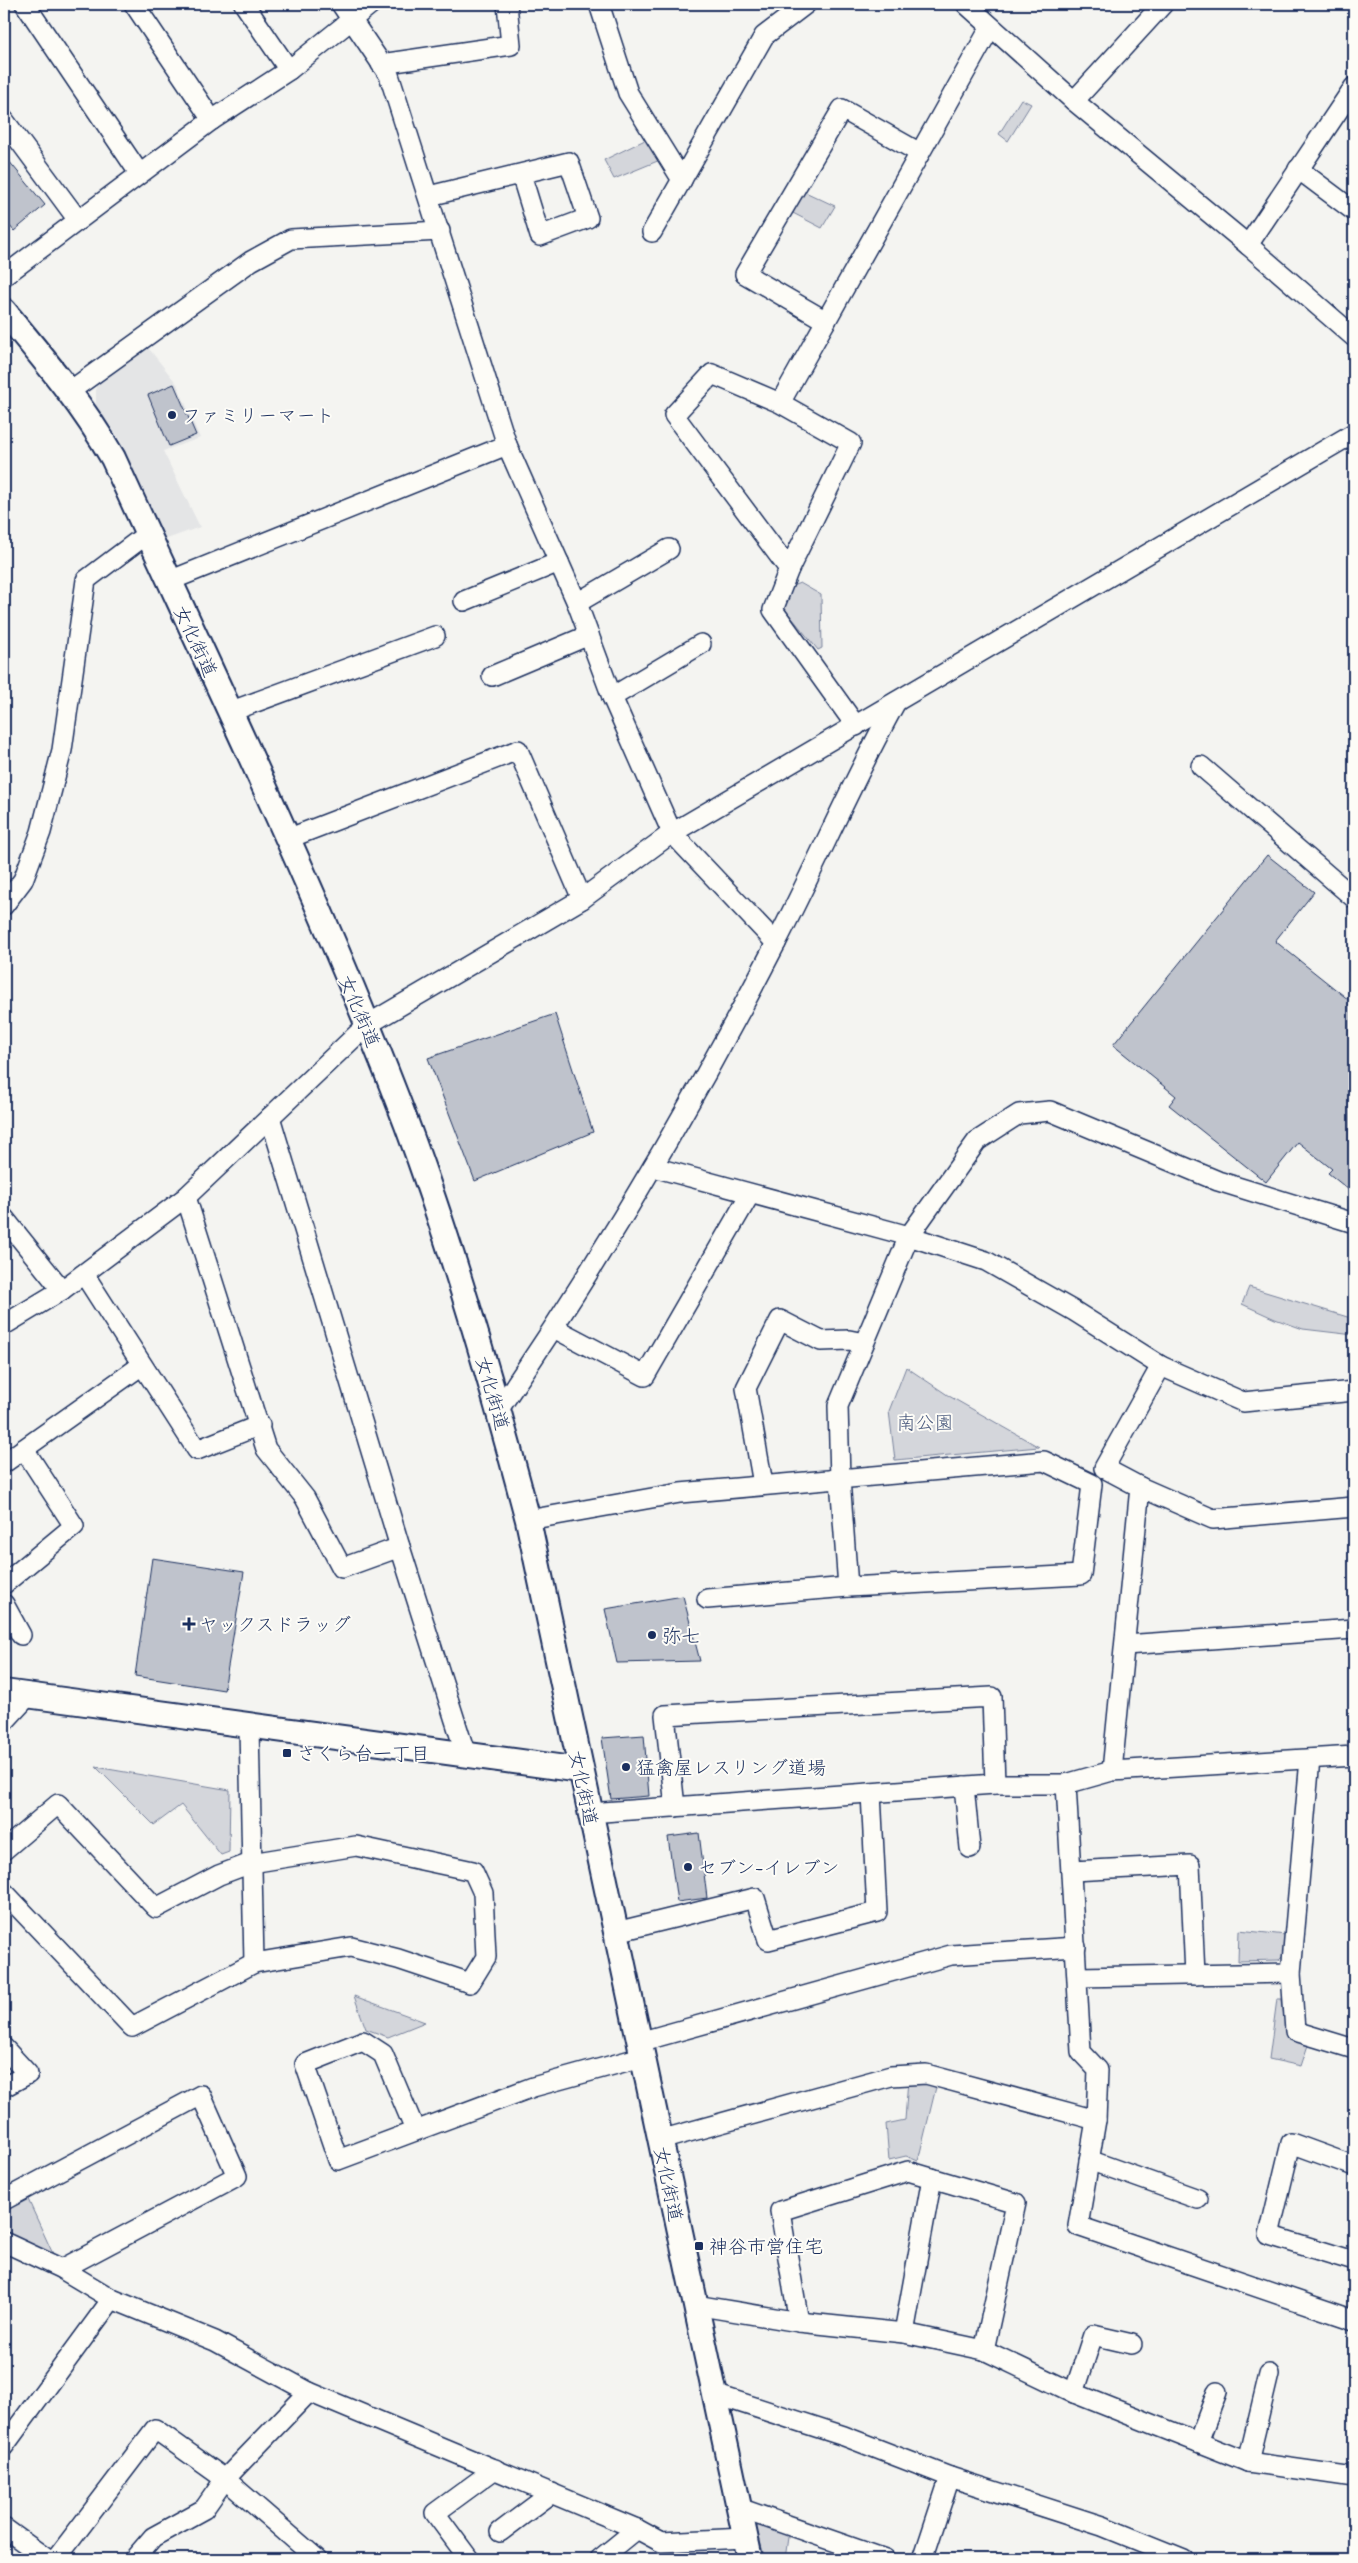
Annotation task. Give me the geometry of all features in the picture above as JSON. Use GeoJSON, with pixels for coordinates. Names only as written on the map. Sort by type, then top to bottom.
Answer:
{"type":"FeatureCollection","features":[{"type":"Feature","properties":{"kind":"street"},"geometry":{"type":"LineString","coordinates":[[24,4],[139,173]]}},
{"type":"Feature","properties":{"kind":"street"},"geometry":{"type":"LineString","coordinates":[[134,4],[212,120]]}},
{"type":"Feature","properties":{"kind":"street"},"geometry":{"type":"LineString","coordinates":[[244,4],[289,70]]}},
{"type":"Feature","properties":{"kind":"street"},"geometry":{"type":"LineString","coordinates":[[4,276],[212,120],[289,70],[346,11],[371,4]]}},
{"type":"Feature","properties":{"kind":"street"},"geometry":{"type":"LineString","coordinates":[[381,64],[511,45],[507,4]]}},
{"type":"Feature","properties":{"kind":"street"},"geometry":{"type":"LineString","coordinates":[[599,4],[628,93],[682,180]]}},
{"type":"Feature","properties":{"kind":"street"},"geometry":{"type":"LineString","coordinates":[[652,232],[764,36],[781,11],[806,4]]}},
{"type":"Feature","properties":{"kind":"street"},"geometry":{"type":"LineString","coordinates":[[966,4],[990,28],[1074,101],[1248,245],[1354,337]]}},
{"type":"Feature","properties":{"kind":"street"},"geometry":{"type":"LineString","coordinates":[[1074,101],[1163,4]]}},
{"type":"Feature","properties":{"kind":"street"},"geometry":{"type":"LineString","coordinates":[[346,11],[389,75],[508,445],[578,603],[612,697],[672,834],[776,943]]}},
{"type":"Feature","properties":{"kind":"street"},"geometry":{"type":"LineString","coordinates":[[780,403],[990,28]]}},
{"type":"Feature","properties":{"kind":"street"},"geometry":{"type":"LineString","coordinates":[[1248,245],[1298,169],[1352,95]]}},
{"type":"Feature","properties":{"kind":"street"},"geometry":{"type":"LineString","coordinates":[[826,321],[745,274],[842,109],[920,153]]}},
{"type":"Feature","properties":{"kind":"street"},"geometry":{"type":"LineString","coordinates":[[4,120],[78,220]]}},
{"type":"Feature","properties":{"kind":"street"},"geometry":{"type":"LineString","coordinates":[[1298,169],[1354,211]]}},
{"type":"Feature","properties":{"kind":"street"},"geometry":{"type":"LineString","coordinates":[[429,196],[521,174]]}},
{"type":"Feature","properties":{"kind":"street"},"geometry":{"type":"LineString","coordinates":[[70,392],[251,261],[291,240],[440,231]]}},
{"type":"Feature","properties":{"kind":"street","name":"女化街道"},"geometry":{"type":"LineString","coordinates":[[4,311],[94,424],[113,458],[287,839],[367,1025],[407,1126],[450,1250],[499,1409],[528,1520],[747,2549]]}},
{"type":"Feature","properties":{"kind":"street"},"geometry":{"type":"LineString","coordinates":[[789,569],[674,415],[712,374],[780,403],[851,443],[789,569],[773,610],[856,726]]}},
{"type":"Feature","properties":{"kind":"street"},"geometry":{"type":"LineString","coordinates":[[4,1325],[62,1290],[186,1197],[367,1025],[582,899],[672,834],[1354,433]]}},
{"type":"Feature","properties":{"kind":"street"},"geometry":{"type":"LineString","coordinates":[[169,581],[508,445]]}},
{"type":"Feature","properties":{"kind":"street"},"geometry":{"type":"LineString","coordinates":[[4,905],[23,880],[41,832],[62,750],[86,580],[147,534]]}},
{"type":"Feature","properties":{"kind":"street"},"geometry":{"type":"LineString","coordinates":[[578,603],[669,549]]}},
{"type":"Feature","properties":{"kind":"street"},"geometry":{"type":"LineString","coordinates":[[464,601],[559,562]]}},
{"type":"Feature","properties":{"kind":"street"},"geometry":{"type":"LineString","coordinates":[[492,676],[589,635]]}},
{"type":"Feature","properties":{"kind":"street"},"geometry":{"type":"LineString","coordinates":[[229,712],[435,636]]}},
{"type":"Feature","properties":{"kind":"street"},"geometry":{"type":"LineString","coordinates":[[612,697],[701,644]]}},
{"type":"Feature","properties":{"kind":"street"},"geometry":{"type":"LineString","coordinates":[[499,1409],[554,1328],[653,1167],[776,943],[896,702]]}},
{"type":"Feature","properties":{"kind":"street"},"geometry":{"type":"LineString","coordinates":[[287,839],[518,750],[582,899]]}},
{"type":"Feature","properties":{"kind":"street"},"geometry":{"type":"LineString","coordinates":[[1201,766],[1354,898]]}},
{"type":"Feature","properties":{"kind":"street"},"geometry":{"type":"LineString","coordinates":[[848,1587],[840,1478],[838,1406],[909,1236],[977,1141],[1020,1114],[1050,1111],[1218,1181],[1354,1223]]}},
{"type":"Feature","properties":{"kind":"street"},"geometry":{"type":"LineString","coordinates":[[270,1117],[400,1547],[466,1755]]}},
{"type":"Feature","properties":{"kind":"street"},"geometry":{"type":"LineString","coordinates":[[653,1167],[909,1236],[986,1261],[1074,1311],[1161,1366],[1243,1402],[1354,1391]]}},
{"type":"Feature","properties":{"kind":"street"},"geometry":{"type":"LineString","coordinates":[[554,1328],[645,1376],[750,1194]]}},
{"type":"Feature","properties":{"kind":"street"},"geometry":{"type":"LineString","coordinates":[[186,1197],[260,1425],[266,1449],[305,1498],[342,1568],[400,1547]]}},
{"type":"Feature","properties":{"kind":"street"},"geometry":{"type":"LineString","coordinates":[[4,1218],[62,1290]]}},
{"type":"Feature","properties":{"kind":"street"},"geometry":{"type":"LineString","coordinates":[[84,1274],[197,1450],[260,1425]]}},
{"type":"Feature","properties":{"kind":"street"},"geometry":{"type":"LineString","coordinates":[[763,1484],[746,1388],[780,1320],[821,1341],[849,1340],[864,1343]]}},
{"type":"Feature","properties":{"kind":"street"},"geometry":{"type":"LineString","coordinates":[[4,1463],[142,1365]]}},
{"type":"Feature","properties":{"kind":"street"},"geometry":{"type":"LineString","coordinates":[[1161,1366],[1104,1468],[1140,1487],[1213,1519],[1354,1507]]}},
{"type":"Feature","properties":{"kind":"street"},"geometry":{"type":"LineString","coordinates":[[4,1584],[74,1526],[24,1449]]}},
{"type":"Feature","properties":{"kind":"street"},"geometry":{"type":"LineString","coordinates":[[528,1520],[680,1493],[763,1484],[1044,1461],[1092,1484],[1081,1575],[848,1587],[708,1599]]}},
{"type":"Feature","properties":{"kind":"street"},"geometry":{"type":"LineString","coordinates":[[1112,1771],[1140,1487]]}},
{"type":"Feature","properties":{"kind":"street"},"geometry":{"type":"LineString","coordinates":[[4,1604],[21,1635]]}},
{"type":"Feature","properties":{"kind":"street"},"geometry":{"type":"LineString","coordinates":[[1125,1645],[1354,1629]]}},
{"type":"Feature","properties":{"kind":"street"},"geometry":{"type":"LineString","coordinates":[[4,1692],[249,1727],[580,1770]]}},
{"type":"Feature","properties":{"kind":"street"},"geometry":{"type":"LineString","coordinates":[[4,1722],[28,1696]]}},
{"type":"Feature","properties":{"kind":"street"},"geometry":{"type":"LineString","coordinates":[[675,1807],[666,1715],[992,1697],[995,1784]]}},
{"type":"Feature","properties":{"kind":"street"},"geometry":{"type":"LineString","coordinates":[[249,1727],[254,1963]]}},
{"type":"Feature","properties":{"kind":"street"},"geometry":{"type":"LineString","coordinates":[[589,1813],[995,1784],[1066,1784],[1112,1771],[1354,1756]]}},
{"type":"Feature","properties":{"kind":"street"},"geometry":{"type":"LineString","coordinates":[[1310,1759],[1291,1973],[1295,2032],[1354,2049]]}},
{"type":"Feature","properties":{"kind":"street"},"geometry":{"type":"LineString","coordinates":[[1066,1784],[1081,2052],[1098,2070],[1096,2120],[1078,2226],[1354,2320]]}},
{"type":"Feature","properties":{"kind":"street"},"geometry":{"type":"LineString","coordinates":[[964,1786],[970,1848]]}},
{"type":"Feature","properties":{"kind":"street"},"geometry":{"type":"LineString","coordinates":[[616,1932],[755,1898],[768,1940],[877,1912],[871,1793]]}},
{"type":"Feature","properties":{"kind":"street"},"geometry":{"type":"LineString","coordinates":[[4,1850],[58,1804],[156,1908],[219,1875],[251,1863],[356,1846],[473,1871],[483,1893],[486,1957],[470,1983],[398,1959],[350,1947],[254,1963],[132,2027],[4,1892]]}},
{"type":"Feature","properties":{"kind":"street"},"geometry":{"type":"LineString","coordinates":[[1072,1871],[1190,1865],[1195,1975]]}},
{"type":"Feature","properties":{"kind":"street"},"geometry":{"type":"LineString","coordinates":[[415,2130],[383,2054],[364,2041],[305,2064],[338,2160],[533,2087],[641,2050],[951,1955],[1076,1947]]}},
{"type":"Feature","properties":{"kind":"street"},"geometry":{"type":"LineString","coordinates":[[1078,1977],[1291,1973]]}},
{"type":"Feature","properties":{"kind":"street"},"geometry":{"type":"LineString","coordinates":[[4,2048],[28,2074],[4,2087]]}},
{"type":"Feature","properties":{"kind":"street"},"geometry":{"type":"LineString","coordinates":[[660,2140],[891,2076],[926,2074],[1096,2120]]}},
{"type":"Feature","properties":{"kind":"street"},"geometry":{"type":"LineString","coordinates":[[4,2200],[201,2095],[237,2176],[62,2269]]}},
{"type":"Feature","properties":{"kind":"street"},"geometry":{"type":"LineString","coordinates":[[1354,2166],[1290,2143],[1269,2236],[1354,2261]]}},
{"type":"Feature","properties":{"kind":"street"},"geometry":{"type":"LineString","coordinates":[[1089,2160],[1198,2199]]}},
{"type":"Feature","properties":{"kind":"street"},"geometry":{"type":"LineString","coordinates":[[799,2322],[780,2211],[908,2171],[1016,2203],[984,2350]]}},
{"type":"Feature","properties":{"kind":"street"},"geometry":{"type":"LineString","coordinates":[[904,2333],[932,2178]]}},
{"type":"Feature","properties":{"kind":"street"},"geometry":{"type":"LineString","coordinates":[[4,2242],[62,2269],[112,2299],[215,2341],[309,2392],[638,2529],[662,2542],[747,2549]]}},
{"type":"Feature","properties":{"kind":"street"},"geometry":{"type":"LineString","coordinates":[[4,2446],[112,2299]]}},
{"type":"Feature","properties":{"kind":"street"},"geometry":{"type":"LineString","coordinates":[[694,2305],[799,2322],[904,2333],[984,2350],[1074,2393],[1248,2462],[1354,2477]]}},
{"type":"Feature","properties":{"kind":"street"},"geometry":{"type":"LineString","coordinates":[[1074,2393],[1094,2335],[1132,2344]]}},
{"type":"Feature","properties":{"kind":"street"},"geometry":{"type":"LineString","coordinates":[[1248,2462],[1269,2374]]}},
{"type":"Feature","properties":{"kind":"street"},"geometry":{"type":"LineString","coordinates":[[134,2559],[153,2538],[204,2509],[225,2479],[309,2392]]}},
{"type":"Feature","properties":{"kind":"street"},"geometry":{"type":"LineString","coordinates":[[1198,2442],[1216,2392]]}},
{"type":"Feature","properties":{"kind":"street"},"geometry":{"type":"LineString","coordinates":[[714,2394],[844,2436],[950,2476],[1102,2526],[1184,2559]]}},
{"type":"Feature","properties":{"kind":"street"},"geometry":{"type":"LineString","coordinates":[[56,2559],[155,2429],[225,2479],[317,2559]]}},
{"type":"Feature","properties":{"kind":"street"},"geometry":{"type":"LineString","coordinates":[[469,2559],[434,2513],[494,2469]]}},
{"type":"Feature","properties":{"kind":"street"},"geometry":{"type":"LineString","coordinates":[[923,2559],[950,2476]]}},
{"type":"Feature","properties":{"kind":"street"},"geometry":{"type":"LineString","coordinates":[[500,2532],[552,2493]]}},
{"type":"Feature","properties":{"kind":"street"},"geometry":{"type":"LineString","coordinates":[[739,2508],[885,2559]]}},
{"type":"Feature","properties":{"kind":"street"},"geometry":{"type":"LineString","coordinates":[[4,2528],[47,2559]]}},
{"type":"Feature","properties":{"kind":"street"},"geometry":{"type":"LineString","coordinates":[[600,2559],[638,2529]]}},
{"type":"Feature","properties":{"kind":"shaded area"},"geometry":{"type":"Polygon","coordinates":[[[146,345],[177,384],[200,438],[163,451],[200,527],[164,540],[120,440],[96,407],[96,385],[146,345]]]}},
{"type":"Feature","properties":{"kind":"green space"},"geometry":{"type":"Polygon","coordinates":[[[1021,99],[1031,104],[1008,141],[999,134],[1021,99]]]}},
{"type":"Feature","properties":{"kind":"green space"},"geometry":{"type":"Polygon","coordinates":[[[649,138],[660,160],[614,179],[604,160],[649,138]]]}},
{"type":"Feature","properties":{"kind":"green space"},"geometry":{"type":"Polygon","coordinates":[[[801,190],[835,206],[822,228],[789,211],[801,190]]]}},
{"type":"Feature","properties":{"kind":"green space"},"geometry":{"type":"Polygon","coordinates":[[[800,583],[821,595],[822,648],[818,650],[784,608],[792,586],[800,583]]]}},
{"type":"Feature","properties":{"kind":"green space"},"geometry":{"type":"Polygon","coordinates":[[[1249,1287],[1354,1319],[1354,1335],[1303,1329],[1242,1304],[1249,1287]]]}},
{"type":"Feature","properties":{"kind":"green space","name":"南公園"},"geometry":{"type":"Polygon","coordinates":[[[906,1367],[949,1396],[1039,1447],[895,1460],[889,1411],[906,1367]]]}},
{"type":"Feature","properties":{"kind":"green space"},"geometry":{"type":"Polygon","coordinates":[[[96,1767],[230,1790],[229,1852],[221,1855],[181,1805],[154,1825],[96,1767]]]}},
{"type":"Feature","properties":{"kind":"green space"},"geometry":{"type":"Polygon","coordinates":[[[1239,1930],[1286,1935],[1285,1954],[1279,1960],[1238,1961],[1239,1930]]]}},
{"type":"Feature","properties":{"kind":"green space"},"geometry":{"type":"Polygon","coordinates":[[[354,1996],[425,2022],[388,2037],[366,2029],[354,1996]]]}},
{"type":"Feature","properties":{"kind":"green space"},"geometry":{"type":"Polygon","coordinates":[[[1277,1999],[1282,1999],[1285,2022],[1290,2032],[1308,2045],[1301,2066],[1269,2059],[1277,1999]]]}},
{"type":"Feature","properties":{"kind":"green space"},"geometry":{"type":"Polygon","coordinates":[[[908,2079],[937,2083],[918,2161],[906,2156],[889,2160],[886,2124],[905,2120],[908,2079]]]}},
{"type":"Feature","properties":{"kind":"green space"},"geometry":{"type":"Polygon","coordinates":[[[26,2195],[53,2254],[4,2235],[4,2206],[26,2195]]]}},
{"type":"Feature","properties":{"kind":"green space"},"geometry":{"type":"Polygon","coordinates":[[[765,2521],[789,2530],[785,2559],[765,2559],[756,2527],[765,2521]]]}},
{"type":"Feature","properties":{"kind":"building"},"geometry":{"type":"Polygon","coordinates":[[[4,155],[45,205],[14,231],[4,219],[4,155]]]}},
{"type":"Feature","properties":{"kind":"building","name":"ファミリーマート"},"geometry":{"type":"Polygon","coordinates":[[[174,384],[196,435],[169,446],[148,395],[174,384]]]}},
{"type":"Feature","properties":{"kind":"building"},"geometry":{"type":"Polygon","coordinates":[[[1267,855],[1314,892],[1275,941],[1354,1004],[1354,1194],[1328,1173],[1332,1169],[1298,1142],[1266,1182],[1169,1105],[1176,1096],[1113,1045],[1267,855]]]}},
{"type":"Feature","properties":{"kind":"building"},"geometry":{"type":"Polygon","coordinates":[[[555,1014],[593,1132],[475,1181],[428,1058],[555,1014]]]}},
{"type":"Feature","properties":{"kind":"building","name":"ヤックスドラッグ"},"geometry":{"type":"Polygon","coordinates":[[[152,1558],[244,1572],[224,1690],[135,1676],[152,1558]]]}},
{"type":"Feature","properties":{"kind":"building","name":"弥七"},"geometry":{"type":"Polygon","coordinates":[[[683,1596],[700,1661],[617,1663],[605,1609],[683,1596]]]}},
{"type":"Feature","properties":{"kind":"building"},"geometry":{"type":"Polygon","coordinates":[[[644,1735],[649,1796],[611,1799],[602,1738],[644,1735]]]}},
{"type":"Feature","properties":{"kind":"building","name":"セブン-イレブン"},"geometry":{"type":"Polygon","coordinates":[[[699,1833],[707,1898],[677,1902],[668,1837],[699,1833]]]}},
{"type":"Feature","properties":{"kind":"place","name":"ファミリーマート"},"geometry":{"type":"Point","coordinates":[172,415]}},
{"type":"Feature","properties":{"kind":"place","name":"ヤックスドラッグ"},"geometry":{"type":"Point","coordinates":[189,1624]}},
{"type":"Feature","properties":{"kind":"place","name":"弥七"},"geometry":{"type":"Point","coordinates":[652,1635]}},
{"type":"Feature","properties":{"kind":"place","name":"さくら台一丁目"},"geometry":{"type":"Point","coordinates":[287,1753]}},
{"type":"Feature","properties":{"kind":"place","name":"猛禽屋レスリング道場"},"geometry":{"type":"Point","coordinates":[626,1767]}},
{"type":"Feature","properties":{"kind":"place","name":"セブン-イレブン"},"geometry":{"type":"Point","coordinates":[688,1867]}},
{"type":"Feature","properties":{"kind":"place","name":"神谷市営住宅"},"geometry":{"type":"Point","coordinates":[699,2246]}}]}
